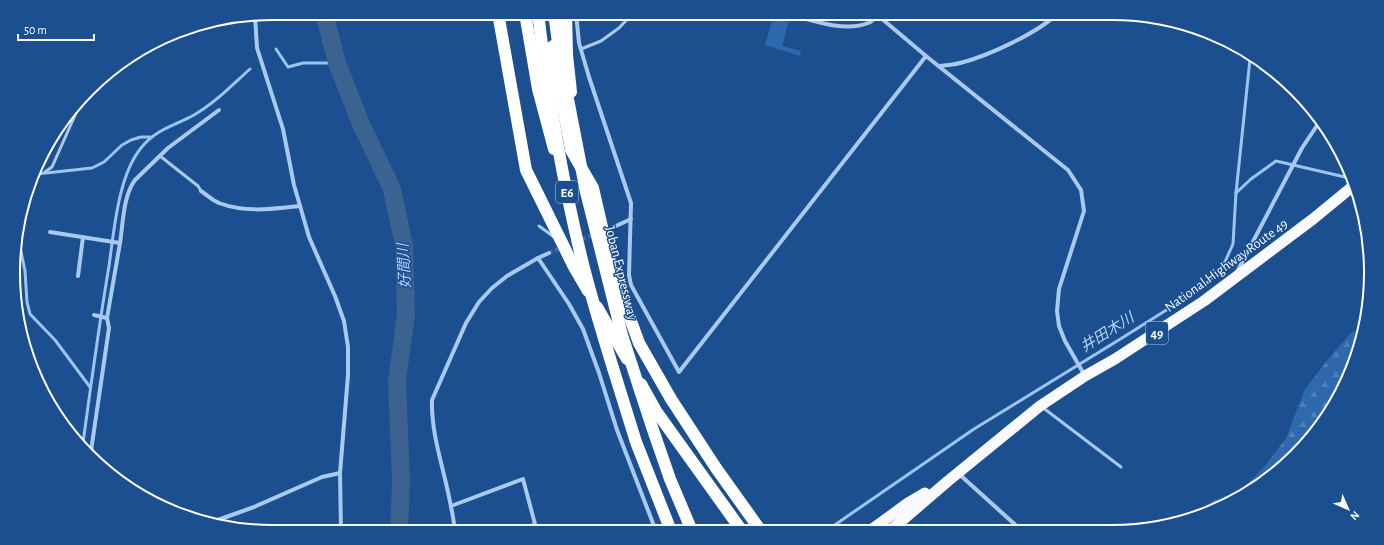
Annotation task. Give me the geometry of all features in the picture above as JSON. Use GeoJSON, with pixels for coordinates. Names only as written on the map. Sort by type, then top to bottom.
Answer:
{"type":"FeatureCollection","features":[{"type":"Feature","properties":{"kind":"highway"},"geometry":{"type":"LineString","coordinates":[[499,20],[526,170],[574,267],[656,411],[738,525]]}},
{"type":"Feature","properties":{"kind":"highway"},"geometry":{"type":"LineString","coordinates":[[526,20],[538,89],[570,210]]}},
{"type":"Feature","properties":{"kind":"highway","name":"E6"},"geometry":{"type":"LineString","coordinates":[[539,20],[553,121],[570,210],[582,262],[599,323],[636,442],[669,525]]}},
{"type":"Feature","properties":{"kind":"highway"},"geometry":{"type":"LineString","coordinates":[[551,20],[556,70],[571,150],[594,188],[611,266],[639,343],[671,399],[712,462],[757,525]]}},
{"type":"Feature","properties":{"kind":"highway","name":"Joban Expressway"},"geometry":{"type":"LineString","coordinates":[[555,20],[560,58],[586,192],[622,335],[660,449],[690,525]]}},
{"type":"Feature","properties":{"kind":"highway"},"geometry":{"type":"LineString","coordinates":[[566,20],[576,138]]}},
{"type":"Feature","properties":{"kind":"highway","name":"National Highway Route 49"},"geometry":{"type":"LineString","coordinates":[[897,525],[1040,406],[1084,373],[1115,359],[1204,301],[1350,189]]}},
{"type":"Feature","properties":{"kind":"highway","name":"National Highway Route 49"},"geometry":{"type":"LineString","coordinates":[[878,525],[908,504],[958,473]]}},
{"type":"Feature","properties":{"kind":"street"},"geometry":{"type":"LineString","coordinates":[[577,20],[581,49],[589,77],[631,203],[631,285],[679,372],[926,56]]}},
{"type":"Feature","properties":{"kind":"street"},"geometry":{"type":"LineString","coordinates":[[809,20],[823,24],[845,27],[868,23],[871,20]]}},
{"type":"Feature","properties":{"kind":"street"},"geometry":{"type":"LineString","coordinates":[[883,20],[1068,170],[1081,190],[1084,211],[1059,289],[1057,311],[1059,326],[1065,341],[1084,373]]}},
{"type":"Feature","properties":{"kind":"street"},"geometry":{"type":"LineString","coordinates":[[939,66],[960,63],[988,54],[1037,29],[1049,20]]}},
{"type":"Feature","properties":{"kind":"street"},"geometry":{"type":"LineString","coordinates":[[255,21],[257,48],[283,129],[294,185],[309,237],[342,315],[348,348],[348,375],[340,473],[341,525]]}},
{"type":"Feature","properties":{"kind":"street"},"geometry":{"type":"LineString","coordinates":[[91,447],[109,328],[106,318],[118,243],[127,194],[130,186],[160,156],[219,110]]}},
{"type":"Feature","properties":{"kind":"street"},"geometry":{"type":"LineString","coordinates":[[1232,280],[1291,168],[1317,126]]}},
{"type":"Feature","properties":{"kind":"street"},"geometry":{"type":"LineString","coordinates":[[201,191],[217,202],[241,208],[273,209],[300,206]]}},
{"type":"Feature","properties":{"kind":"street"},"geometry":{"type":"LineString","coordinates":[[616,226],[631,219]]}},
{"type":"Feature","properties":{"kind":"street"},"geometry":{"type":"LineString","coordinates":[[50,232],[118,243]]}},
{"type":"Feature","properties":{"kind":"street"},"geometry":{"type":"LineString","coordinates":[[78,276],[83,237]]}},
{"type":"Feature","properties":{"kind":"street"},"geometry":{"type":"LineString","coordinates":[[454,525],[451,506],[434,435],[432,400],[466,323],[479,302],[492,288],[507,276],[549,253]]}},
{"type":"Feature","properties":{"kind":"street"},"geometry":{"type":"LineString","coordinates":[[538,258],[569,304],[583,329],[599,372],[617,430],[654,525]]}},
{"type":"Feature","properties":{"kind":"street"},"geometry":{"type":"LineString","coordinates":[[94,315],[106,318]]}},
{"type":"Feature","properties":{"kind":"street"},"geometry":{"type":"LineString","coordinates":[[220,519],[254,507],[322,477],[340,473]]}},
{"type":"Feature","properties":{"kind":"street"},"geometry":{"type":"LineString","coordinates":[[958,473],[1015,525]]}},
{"type":"Feature","properties":{"kind":"street"},"geometry":{"type":"LineString","coordinates":[[451,506],[523,479],[535,524],[533,525]]}},
{"type":"Feature","properties":{"kind":"lane"},"geometry":{"type":"LineString","coordinates":[[581,49],[601,41],[619,28],[626,20]]}},
{"type":"Feature","properties":{"kind":"lane"},"geometry":{"type":"LineString","coordinates":[[45,172],[52,167],[75,116]]}},
{"type":"Feature","properties":{"kind":"lane"},"geometry":{"type":"LineString","coordinates":[[160,156],[198,186],[201,191]]}},
{"type":"Feature","properties":{"kind":"lane"},"geometry":{"type":"LineString","coordinates":[[539,226],[562,242]]}},
{"type":"Feature","properties":{"kind":"lane"},"geometry":{"type":"LineString","coordinates":[[1040,406],[1121,467]]}},
{"type":"Feature","properties":{"kind":"green space"},"geometry":{"type":"Polygon","coordinates":[[[772,20],[789,21],[782,46],[801,51],[800,56],[765,45],[772,20]]]}},
{"type":"Feature","properties":{"kind":"green space"},"geometry":{"type":"Polygon","coordinates":[[[1357,330],[1351,354],[1345,369],[1330,399],[1312,426],[1278,462],[1244,487],[1266,465],[1286,438],[1305,389],[1351,333],[1357,330]]]}},
{"type":"Feature","properties":{"kind":"green space"},"geometry":{"type":"Polygon","coordinates":[[[1232,494],[1200,509],[1214,500],[1232,494]]]}},
{"type":"Feature","properties":{"kind":"waterway","name":"好間川"},"geometry":{"type":"LineString","coordinates":[[326,20],[337,63],[361,124],[392,189],[404,246],[406,315],[397,381],[401,481],[399,525]]}},
{"type":"Feature","properties":{"kind":"waterway"},"geometry":{"type":"LineString","coordinates":[[276,49],[288,67],[303,63],[337,63]]}},
{"type":"Feature","properties":{"kind":"waterway","name":"井田木川"},"geometry":{"type":"LineString","coordinates":[[835,525],[974,429],[1122,338],[1207,283],[1224,264],[1233,244],[1236,193],[1250,62]]}},
{"type":"Feature","properties":{"kind":"waterway"},"geometry":{"type":"LineString","coordinates":[[83,440],[115,221],[118,204],[127,173],[141,148],[153,136],[202,110],[223,94],[250,69]]}},
{"type":"Feature","properties":{"kind":"waterway"},"geometry":{"type":"LineString","coordinates":[[40,174],[92,168],[104,162],[122,145],[131,140],[141,137],[150,137]]}},
{"type":"Feature","properties":{"kind":"waterway"},"geometry":{"type":"LineString","coordinates":[[1236,193],[1251,179],[1276,161],[1345,177]]}},
{"type":"Feature","properties":{"kind":"waterway"},"geometry":{"type":"LineString","coordinates":[[21,253],[25,271],[27,302],[30,314],[55,340],[90,387]]}},
{"type":"Feature","properties":{"kind":"tunnel"},"geometry":{"type":"LineString","coordinates":[[605,230],[616,226]]}},
{"type":"Feature","properties":{"kind":"tunnel"},"geometry":{"type":"LineString","coordinates":[[549,253],[595,234]]}}]}
